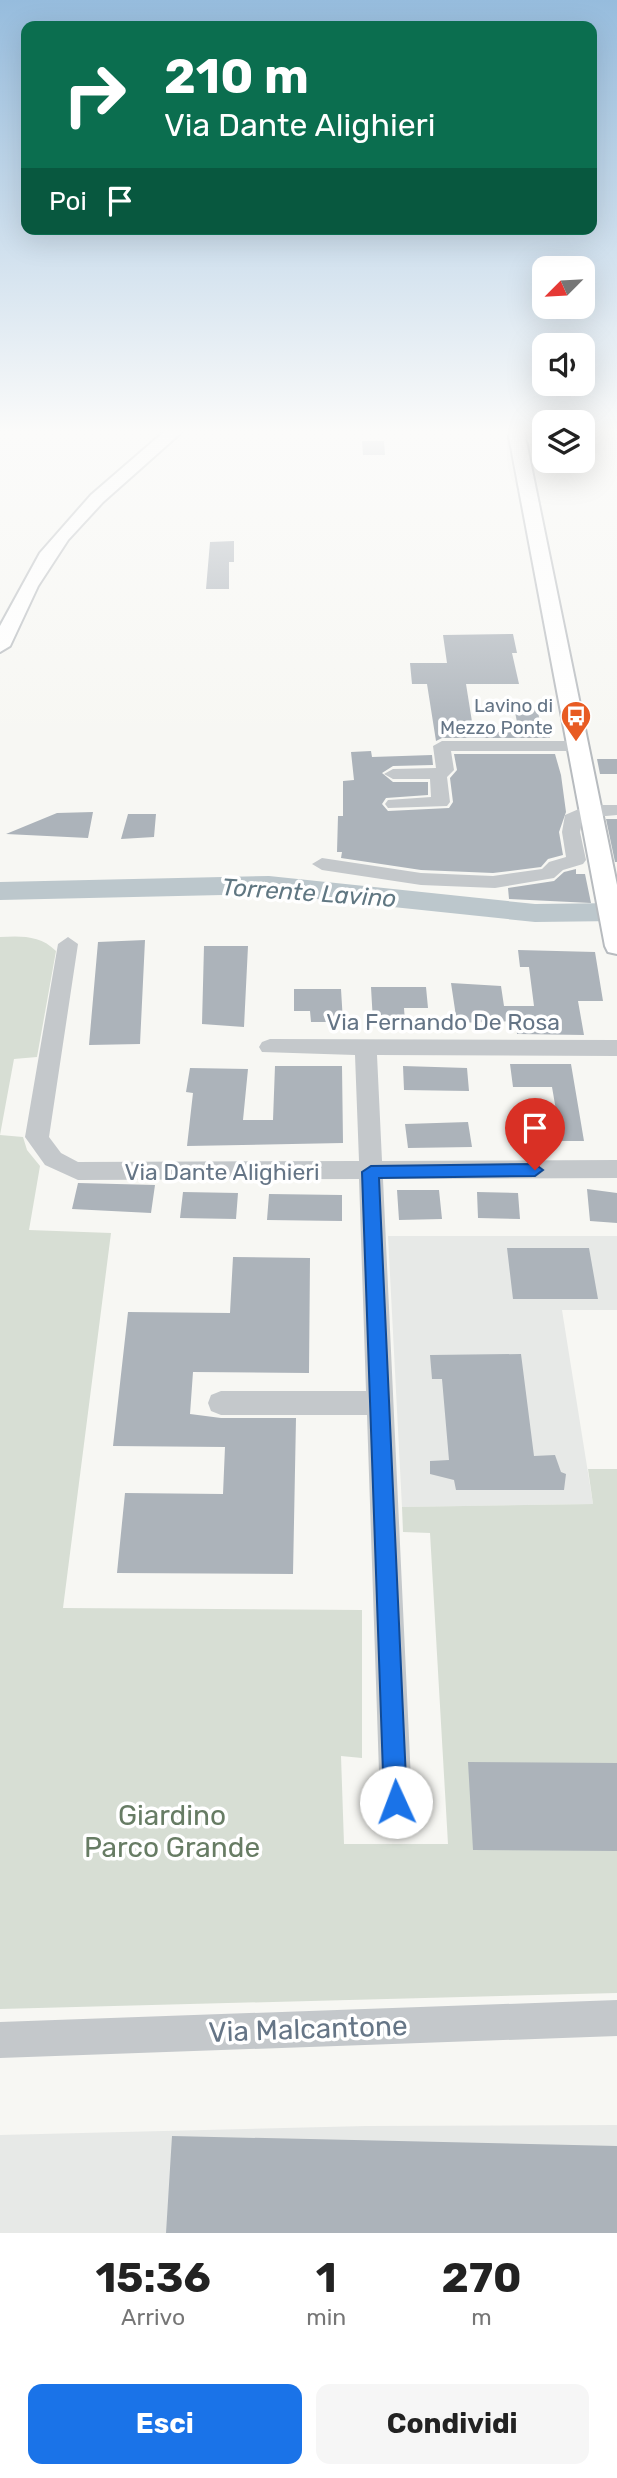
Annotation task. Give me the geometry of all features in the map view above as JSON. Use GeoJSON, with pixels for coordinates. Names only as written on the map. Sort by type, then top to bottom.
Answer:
{"type":"FeatureCollection","features":[{"type":"Feature","properties":{"kind":"main road"},"geometry":{"type":"LineString","coordinates":[[0,646],[33,577],[65,535]]}},
{"type":"Feature","properties":{"kind":"main road"},"geometry":{"type":"LineString","coordinates":[[536,535],[588,810],[610,875],[608,902],[617,944]]}},
{"type":"Feature","properties":{"kind":"street"},"geometry":{"type":"LineString","coordinates":[[393,774],[438,774],[445,770],[442,746],[577,746]]}},
{"type":"Feature","properties":{"kind":"street"},"geometry":{"type":"LineString","coordinates":[[394,804],[441,802],[438,774]]}},
{"type":"Feature","properties":{"kind":"street"},"geometry":{"type":"LineString","coordinates":[[321,864],[421,879],[495,882],[505,878],[547,874],[556,866],[576,860],[570,832],[573,817],[588,810],[617,810]]}},
{"type":"Feature","properties":{"kind":"street","name":"Via Dante Alighieri"},"geometry":{"type":"LineString","coordinates":[[68,944],[37,1137],[43,1151],[60,1166],[78,1171],[617,1169]]}},
{"type":"Feature","properties":{"kind":"street","name":"Via Fernando De Rosa"},"geometry":{"type":"LineString","coordinates":[[270,1048],[617,1048]]}},
{"type":"Feature","properties":{"kind":"street"},"geometry":{"type":"LineString","coordinates":[[366,1049],[396,1802]]}},
{"type":"Feature","properties":{"kind":"street"},"geometry":{"type":"LineString","coordinates":[[221,1403],[380,1402]]}},
{"type":"Feature","properties":{"kind":"street","name":"Via Malcantone"},"geometry":{"type":"LineString","coordinates":[[0,2039],[617,2018]]}},
{"type":"Feature","properties":{"kind":"shaded area"},"geometry":{"type":"Polygon","coordinates":[[[388,1236],[617,1236],[617,1310],[562,1310],[593,1504],[402,1507],[388,1236]]]}},
{"type":"Feature","properties":{"kind":"shaded area"},"geometry":{"type":"Polygon","coordinates":[[[617,2125],[617,2146],[166,2233],[0,2233],[0,2135],[366,2126],[617,2125]]]}},
{"type":"Feature","properties":{"kind":"green space"},"geometry":{"type":"Polygon","coordinates":[[[0,937],[37,939],[56,951],[37,1057],[14,1059],[0,1135],[0,937]]]}},
{"type":"Feature","properties":{"kind":"green space","name":"Giardino Parco Grande"},"geometry":{"type":"Polygon","coordinates":[[[0,1135],[23,1137],[27,1150],[40,1166],[29,1230],[111,1233],[63,1608],[362,1610],[362,1758],[341,1756],[344,1844],[448,1844],[430,1533],[403,1532],[402,1507],[593,1504],[588,1469],[617,1469],[617,1993],[0,2009],[0,1135]]]}},
{"type":"Feature","properties":{"kind":"building"},"geometry":{"type":"Polygon","coordinates":[[[234,541],[234,562],[229,562],[229,589],[206,589],[210,542],[234,541]]]}},
{"type":"Feature","properties":{"kind":"building"},"geometry":{"type":"Polygon","coordinates":[[[513,634],[517,653],[512,653],[519,684],[466,684],[473,728],[487,728],[487,732],[519,732],[514,707],[537,707],[542,732],[548,732],[550,738],[442,738],[436,741],[427,684],[412,684],[410,663],[447,663],[443,635],[513,634]]]}},
{"type":"Feature","properties":{"kind":"building"},"geometry":{"type":"Polygon","coordinates":[[[371,751],[372,757],[432,755],[433,765],[393,766],[382,773],[393,782],[428,782],[428,795],[386,798],[382,804],[388,811],[449,808],[453,802],[450,778],[457,770],[454,754],[555,754],[566,812],[559,832],[563,855],[548,859],[541,867],[493,873],[421,870],[341,858],[342,852],[337,852],[338,816],[343,816],[343,781],[354,780],[351,752],[371,751]]]}},
{"type":"Feature","properties":{"kind":"building"},"geometry":{"type":"Polygon","coordinates":[[[597,759],[617,759],[617,774],[600,774],[597,759]]]}},
{"type":"Feature","properties":{"kind":"building"},"geometry":{"type":"Polygon","coordinates":[[[93,812],[88,838],[6,834],[57,813],[93,812]]]}},
{"type":"Feature","properties":{"kind":"building"},"geometry":{"type":"Polygon","coordinates":[[[128,814],[156,814],[154,837],[121,839],[128,814]]]}},
{"type":"Feature","properties":{"kind":"building"},"geometry":{"type":"Polygon","coordinates":[[[606,819],[617,819],[617,862],[615,862],[606,819]]]}},
{"type":"Feature","properties":{"kind":"building"},"geometry":{"type":"Polygon","coordinates":[[[576,869],[576,874],[585,874],[591,903],[509,899],[508,888],[554,881],[564,872],[576,869]]]}},
{"type":"Feature","properties":{"kind":"building"},"geometry":{"type":"Polygon","coordinates":[[[145,940],[140,1044],[89,1045],[98,942],[145,940]]]}},
{"type":"Feature","properties":{"kind":"building"},"geometry":{"type":"Polygon","coordinates":[[[204,946],[248,946],[244,1027],[202,1024],[204,946]]]}},
{"type":"Feature","properties":{"kind":"building"},"geometry":{"type":"Polygon","coordinates":[[[518,950],[595,952],[603,1001],[578,1001],[584,1035],[517,1034],[516,1021],[457,1023],[451,983],[501,986],[504,1006],[534,1006],[529,967],[520,967],[518,950]]]}},
{"type":"Feature","properties":{"kind":"building"},"geometry":{"type":"Polygon","coordinates":[[[371,987],[426,987],[428,1008],[404,1008],[405,1022],[373,1022],[371,987]]]}},
{"type":"Feature","properties":{"kind":"building"},"geometry":{"type":"Polygon","coordinates":[[[294,989],[341,989],[343,1022],[311,1022],[310,1011],[294,1011],[294,989]]]}},
{"type":"Feature","properties":{"kind":"building"},"geometry":{"type":"Polygon","coordinates":[[[510,1064],[571,1064],[584,1141],[521,1141],[518,1116],[557,1116],[552,1087],[513,1087],[510,1064]]]}},
{"type":"Feature","properties":{"kind":"building"},"geometry":{"type":"Polygon","coordinates":[[[275,1066],[342,1066],[343,1143],[187,1146],[193,1093],[186,1092],[190,1068],[248,1069],[243,1120],[273,1120],[275,1066]]]}},
{"type":"Feature","properties":{"kind":"building"},"geometry":{"type":"Polygon","coordinates":[[[403,1066],[467,1068],[469,1091],[404,1090],[403,1066]]]}},
{"type":"Feature","properties":{"kind":"building"},"geometry":{"type":"Polygon","coordinates":[[[468,1122],[472,1147],[408,1148],[405,1124],[468,1122]]]}},
{"type":"Feature","properties":{"kind":"building"},"geometry":{"type":"Polygon","coordinates":[[[78,1183],[155,1185],[151,1213],[72,1209],[78,1183]]]}},
{"type":"Feature","properties":{"kind":"building"},"geometry":{"type":"Polygon","coordinates":[[[587,1189],[617,1193],[617,1223],[590,1221],[587,1189]]]}},
{"type":"Feature","properties":{"kind":"building"},"geometry":{"type":"Polygon","coordinates":[[[397,1190],[439,1190],[442,1219],[399,1220],[397,1190]]]}},
{"type":"Feature","properties":{"kind":"building"},"geometry":{"type":"Polygon","coordinates":[[[183,1192],[238,1193],[236,1219],[180,1218],[183,1192]]]}},
{"type":"Feature","properties":{"kind":"building"},"geometry":{"type":"Polygon","coordinates":[[[477,1192],[518,1193],[520,1219],[478,1218],[477,1192]]]}},
{"type":"Feature","properties":{"kind":"building"},"geometry":{"type":"Polygon","coordinates":[[[269,1194],[342,1195],[342,1221],[267,1220],[269,1194]]]}},
{"type":"Feature","properties":{"kind":"building"},"geometry":{"type":"Polygon","coordinates":[[[507,1248],[589,1248],[598,1299],[513,1299],[507,1248]]]}},
{"type":"Feature","properties":{"kind":"building"},"geometry":{"type":"Polygon","coordinates":[[[233,1257],[310,1258],[309,1373],[193,1372],[190,1414],[221,1418],[296,1418],[293,1574],[117,1573],[125,1493],[223,1494],[225,1447],[113,1446],[128,1312],[230,1313],[233,1257]]]}},
{"type":"Feature","properties":{"kind":"building"},"geometry":{"type":"Polygon","coordinates":[[[521,1354],[534,1456],[555,1455],[561,1472],[566,1474],[564,1490],[456,1490],[454,1480],[430,1474],[430,1461],[449,1460],[442,1379],[432,1379],[430,1355],[521,1354]]]}},
{"type":"Feature","properties":{"kind":"building"},"geometry":{"type":"Polygon","coordinates":[[[468,1762],[617,1763],[617,1851],[473,1850],[468,1762]]]}},
{"type":"Feature","properties":{"kind":"building"},"geometry":{"type":"Polygon","coordinates":[[[172,2136],[617,2146],[617,2233],[166,2233],[172,2136]]]}},
{"type":"Feature","properties":{"kind":"waterway","name":"Torrente Lavino"},"geometry":{"type":"LineString","coordinates":[[0,891],[269,885],[535,913],[617,912]]}},
{"type":"Feature","properties":{"kind":"place","name":"Lavino di Mezzo Ponte"},"geometry":{"type":"Point","coordinates":[576,743]}},
{"type":"Feature","properties":{"kind":"route"},"geometry":{"type":"LineString","coordinates":[[396,1802],[371,1172],[535,1170]]}}]}
